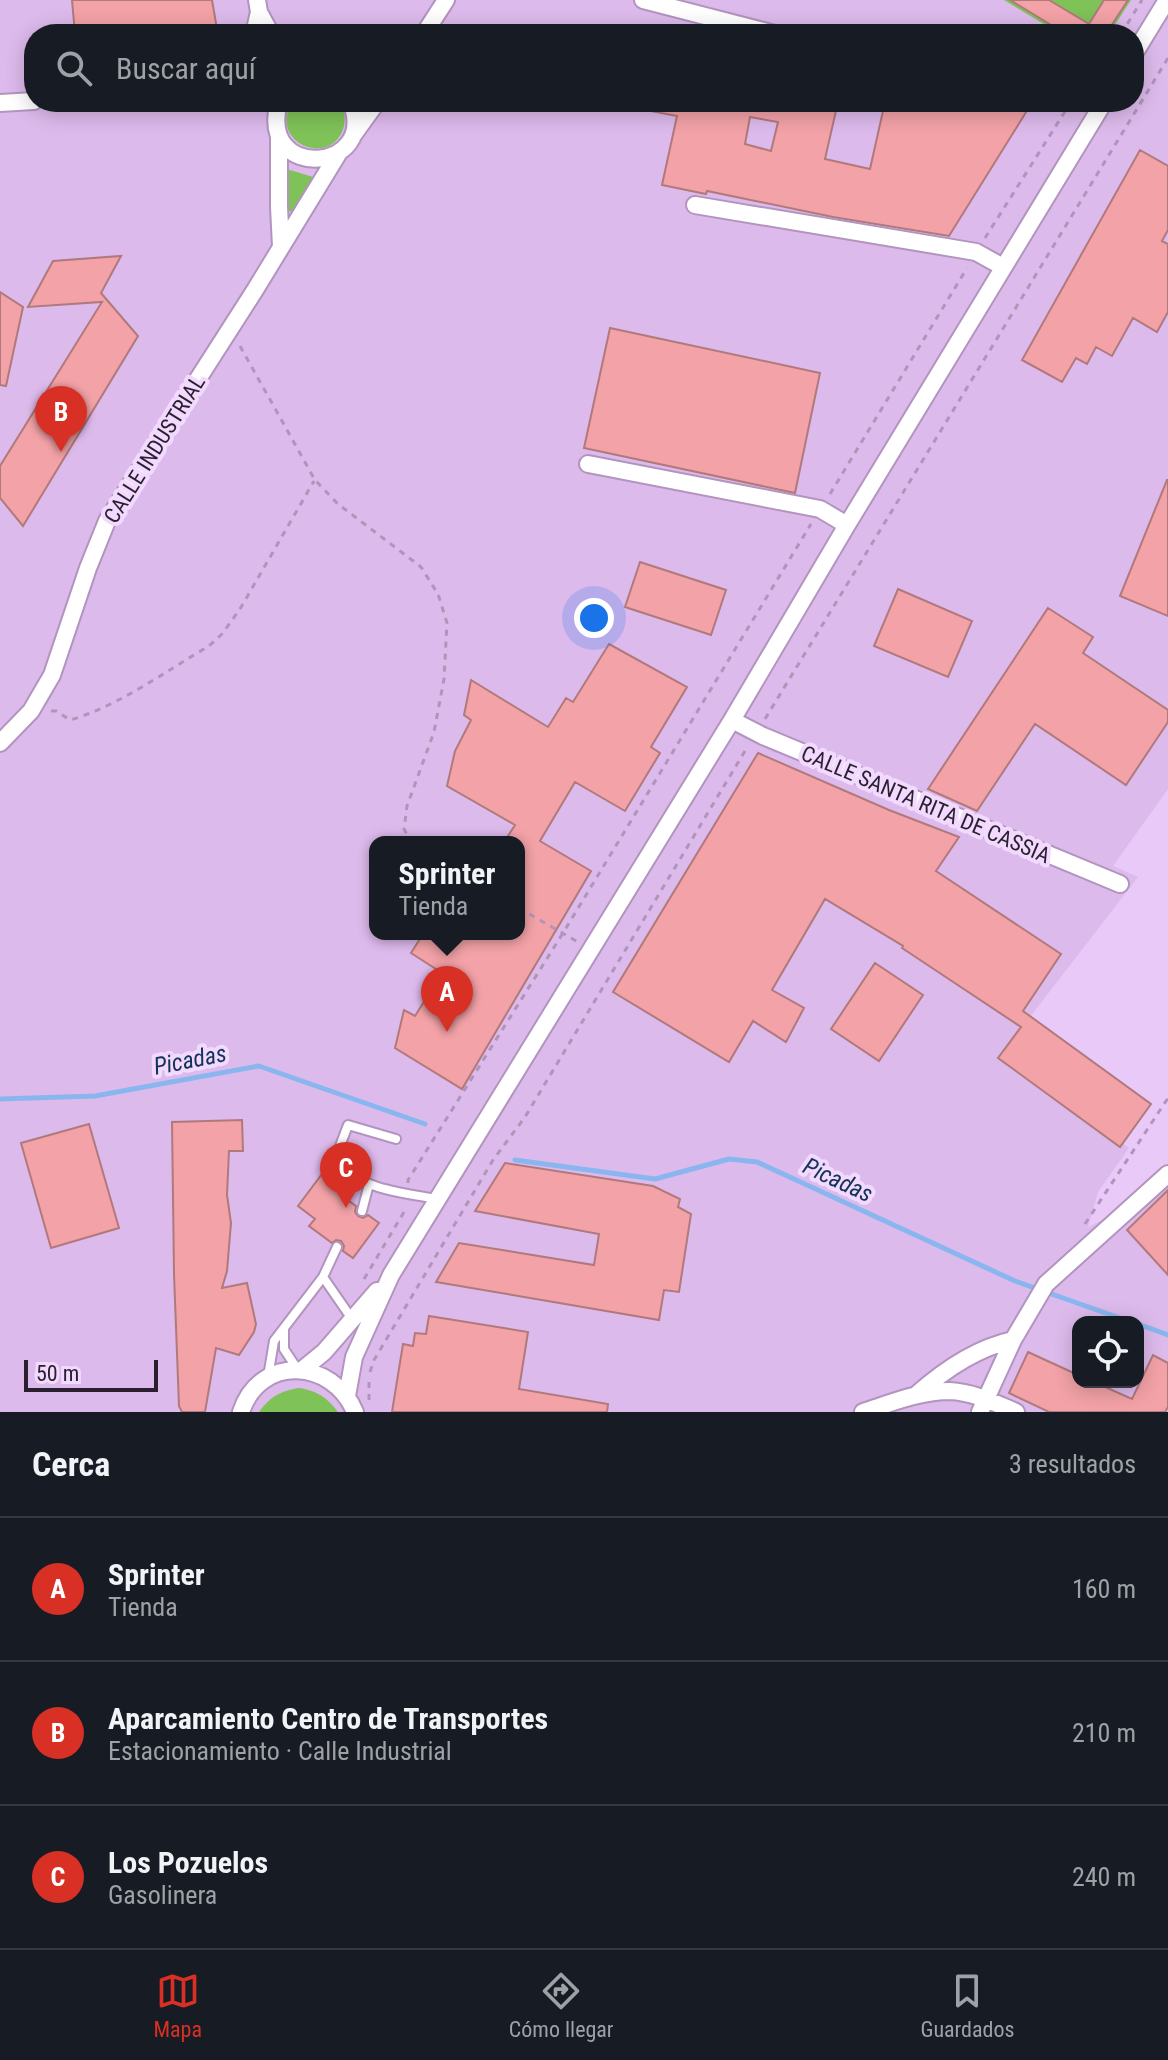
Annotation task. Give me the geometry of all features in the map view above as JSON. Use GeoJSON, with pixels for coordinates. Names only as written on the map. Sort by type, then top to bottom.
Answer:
{"type":"FeatureCollection","features":[{"type":"Feature","properties":{"kind":"street"},"geometry":{"type":"LineString","coordinates":[[430,24],[446,0]]}},
{"type":"Feature","properties":{"kind":"street"},"geometry":{"type":"LineString","coordinates":[[643,0],[736,24]]}},
{"type":"Feature","properties":{"kind":"street"},"geometry":{"type":"LineString","coordinates":[[1144,38],[1167,0]]}},
{"type":"Feature","properties":{"kind":"street"},"geometry":{"type":"LineString","coordinates":[[0,103],[24,102]]}},
{"type":"Feature","properties":{"kind":"street"},"geometry":{"type":"LineString","coordinates":[[276,112],[281,246]]}},
{"type":"Feature","properties":{"kind":"street"},"geometry":{"type":"LineString","coordinates":[[351,139],[355,128],[354,112]]}},
{"type":"Feature","properties":{"kind":"street"},"geometry":{"type":"LineString","coordinates":[[351,139],[370,112]]}},
{"type":"Feature","properties":{"kind":"street"},"geometry":{"type":"LineString","coordinates":[[347,1396],[354,1357],[391,1275],[592,951],[1097,112]]}},
{"type":"Feature","properties":{"kind":"street"},"geometry":{"type":"LineString","coordinates":[[279,138],[298,157],[312,160],[338,154]]}},
{"type":"Feature","properties":{"kind":"street","name":"CALLE INDUSTRIAL"},"geometry":{"type":"LineString","coordinates":[[0,743],[31,711],[52,675],[107,521],[338,154],[351,139]]}},
{"type":"Feature","properties":{"kind":"street"},"geometry":{"type":"LineString","coordinates":[[695,205],[976,252],[1003,267]]}},
{"type":"Feature","properties":{"kind":"street"},"geometry":{"type":"LineString","coordinates":[[588,464],[820,509],[847,525]]}},
{"type":"Feature","properties":{"kind":"street","name":"CALLE SANTA RITA DE CASSIA"},"geometry":{"type":"LineString","coordinates":[[732,720],[763,736],[1120,884]]}},
{"type":"Feature","properties":{"kind":"street"},"geometry":{"type":"LineString","coordinates":[[983,1405],[1013,1340],[1046,1284],[1168,1174]]}},
{"type":"Feature","properties":{"kind":"street"},"geometry":{"type":"LineString","coordinates":[[300,1370],[324,1352],[391,1275]]}},
{"type":"Feature","properties":{"kind":"street"},"geometry":{"type":"LineString","coordinates":[[916,1395],[940,1374],[993,1345],[1013,1340]]}},
{"type":"Feature","properties":{"kind":"street"},"geometry":{"type":"LineString","coordinates":[[241,1412],[254,1388],[268,1378],[285,1371],[300,1370],[320,1374],[335,1383],[347,1396],[355,1412]]}},
{"type":"Feature","properties":{"kind":"street"},"geometry":{"type":"LineString","coordinates":[[863,1412],[916,1395],[951,1391],[983,1405],[1016,1412]]}},
{"type":"Feature","properties":{"kind":"lane"},"geometry":{"type":"LineString","coordinates":[[396,1139],[348,1125],[337,1154],[337,1165],[350,1177],[369,1184],[438,1199]]}},
{"type":"Feature","properties":{"kind":"lane"},"geometry":{"type":"LineString","coordinates":[[362,1211],[369,1184]]}},
{"type":"Feature","properties":{"kind":"lane"},"geometry":{"type":"LineString","coordinates":[[268,1378],[274,1341],[323,1277],[337,1247]]}},
{"type":"Feature","properties":{"kind":"lane"},"geometry":{"type":"LineString","coordinates":[[323,1277],[352,1320]]}},
{"type":"Feature","properties":{"kind":"lane"},"geometry":{"type":"LineString","coordinates":[[284,1329],[284,1349],[300,1370]]}},
{"type":"Feature","properties":{"kind":"path"},"geometry":{"type":"LineString","coordinates":[[1127,24],[1142,0]]}},
{"type":"Feature","properties":{"kind":"path"},"geometry":{"type":"LineString","coordinates":[[341,1304],[357,1290],[406,1210],[408,1180],[563,933],[976,252],[1065,112]]}},
{"type":"Feature","properties":{"kind":"path"},"geometry":{"type":"LineString","coordinates":[[230,328],[315,480],[338,504],[421,567],[438,594],[447,623],[444,679],[434,732],[407,806],[404,829],[408,836]]}},
{"type":"Feature","properties":{"kind":"path"},"geometry":{"type":"LineString","coordinates":[[31,711],[56,711],[70,720],[87,715],[209,646],[240,609],[315,480]]}},
{"type":"Feature","properties":{"kind":"path"},"geometry":{"type":"LineString","coordinates":[[525,911],[592,951]]}},
{"type":"Feature","properties":{"kind":"path"},"geometry":{"type":"LineString","coordinates":[[1081,1231],[1168,1098]]}},
{"type":"Feature","properties":{"kind":"shaded area"},"geometry":{"type":"Polygon","coordinates":[[[0,0],[1168,0],[1168,789],[1113,866],[1138,877],[1003,1052],[1129,1148],[1098,1192],[1088,1227],[1113,1215],[1168,1165],[1168,1412],[0,1412],[0,0]]]}},
{"type":"Feature","properties":{"kind":"green space"},"geometry":{"type":"Polygon","coordinates":[[[1004,0],[1131,0],[1115,24],[1044,24],[1004,0]]]}},
{"type":"Feature","properties":{"kind":"green space"},"geometry":{"type":"Polygon","coordinates":[[[289,112],[343,112],[345,119],[338,139],[328,146],[316,148],[304,146],[295,139],[288,130],[289,112]]]}},
{"type":"Feature","properties":{"kind":"green space"},"geometry":{"type":"Polygon","coordinates":[[[290,170],[313,177],[315,181],[292,212],[285,209],[284,172],[290,170]]]}},
{"type":"Feature","properties":{"kind":"green space"},"geometry":{"type":"Polygon","coordinates":[[[299,1388],[321,1396],[338,1412],[259,1412],[276,1396],[299,1388]]]}},
{"type":"Feature","properties":{"kind":"building"},"geometry":{"type":"Polygon","coordinates":[[[72,0],[212,0],[216,24],[74,24],[72,0]]]}},
{"type":"Feature","properties":{"kind":"building"},"geometry":{"type":"Polygon","coordinates":[[[1010,0],[1049,0],[1089,24],[1050,24],[1010,0]]]}},
{"type":"Feature","properties":{"kind":"building"},"geometry":{"type":"Polygon","coordinates":[[[1104,0],[1128,0],[1112,24],[1089,24],[1104,0]]]}},
{"type":"Feature","properties":{"kind":"building"},"geometry":{"type":"Polygon","coordinates":[[[656,112],[836,112],[825,159],[870,169],[883,112],[1026,112],[949,236],[662,185],[677,116],[656,112]],[[750,117],[745,144],[771,151],[778,122],[750,117]]]}},
{"type":"Feature","properties":{"kind":"building"},"geometry":{"type":"Polygon","coordinates":[[[1140,150],[1168,166],[1168,230],[1162,241],[1168,244],[1168,312],[1157,332],[1133,318],[1112,356],[1096,347],[1087,364],[1076,358],[1062,382],[1022,360],[1140,150]]]}},
{"type":"Feature","properties":{"kind":"building"},"geometry":{"type":"Polygon","coordinates":[[[121,256],[101,293],[138,336],[23,526],[0,498],[0,466],[102,302],[28,307],[53,261],[121,256]]]}},
{"type":"Feature","properties":{"kind":"building"},"geometry":{"type":"Polygon","coordinates":[[[0,292],[23,307],[6,386],[0,385],[0,292]]]}},
{"type":"Feature","properties":{"kind":"building"},"geometry":{"type":"Polygon","coordinates":[[[610,328],[820,373],[795,493],[584,448],[610,328]]]}},
{"type":"Feature","properties":{"kind":"building"},"geometry":{"type":"Polygon","coordinates":[[[1168,480],[1168,616],[1120,596],[1168,480]]]}},
{"type":"Feature","properties":{"kind":"building"},"geometry":{"type":"Polygon","coordinates":[[[640,562],[726,590],[711,635],[625,607],[640,562]]]}},
{"type":"Feature","properties":{"kind":"building"},"geometry":{"type":"Polygon","coordinates":[[[898,589],[972,621],[948,677],[874,646],[898,589]]]}},
{"type":"Feature","properties":{"kind":"building"},"geometry":{"type":"Polygon","coordinates":[[[1048,608],[1093,637],[1083,653],[1168,710],[1168,722],[1126,785],[1035,724],[977,811],[928,789],[1048,608]]]}},
{"type":"Feature","properties":{"kind":"building"},"geometry":{"type":"Polygon","coordinates":[[[609,644],[687,687],[651,747],[660,753],[625,811],[575,782],[540,841],[591,871],[462,1089],[395,1048],[404,1010],[415,1016],[442,973],[411,953],[419,940],[525,940],[525,836],[508,836],[515,825],[447,786],[455,751],[471,720],[464,715],[471,680],[548,727],[566,698],[573,702],[609,644]]]}},
{"type":"Feature","properties":{"kind":"building"},"geometry":{"type":"Polygon","coordinates":[[[758,753],[959,837],[936,871],[1061,954],[1023,1011],[1151,1104],[1120,1147],[998,1058],[1021,1027],[903,946],[825,899],[772,990],[804,1008],[786,1042],[753,1021],[729,1062],[613,992],[758,753]]]}},
{"type":"Feature","properties":{"kind":"building"},"geometry":{"type":"Polygon","coordinates":[[[875,963],[923,995],[879,1061],[831,1029],[875,963]]]}},
{"type":"Feature","properties":{"kind":"building"},"geometry":{"type":"Polygon","coordinates":[[[242,1120],[243,1151],[229,1151],[227,1195],[231,1223],[227,1271],[222,1288],[247,1283],[256,1324],[239,1355],[216,1348],[205,1412],[182,1412],[179,1406],[174,1274],[172,1122],[242,1120]]]}},
{"type":"Feature","properties":{"kind":"building"},"geometry":{"type":"Polygon","coordinates":[[[89,1124],[119,1228],[51,1248],[21,1143],[89,1124]]]}},
{"type":"Feature","properties":{"kind":"building"},"geometry":{"type":"Polygon","coordinates":[[[505,1163],[653,1186],[680,1199],[678,1207],[691,1214],[679,1292],[664,1290],[659,1320],[436,1282],[459,1243],[594,1265],[599,1234],[475,1211],[505,1163]]]}},
{"type":"Feature","properties":{"kind":"building"},"geometry":{"type":"Polygon","coordinates":[[[322,1174],[342,1189],[339,1194],[356,1206],[358,1216],[363,1218],[368,1215],[379,1223],[353,1258],[343,1251],[341,1241],[332,1243],[309,1226],[315,1219],[298,1206],[322,1174]]]}},
{"type":"Feature","properties":{"kind":"building"},"geometry":{"type":"Polygon","coordinates":[[[1168,1190],[1168,1275],[1127,1230],[1168,1190]]]}},
{"type":"Feature","properties":{"kind":"building"},"geometry":{"type":"Polygon","coordinates":[[[429,1316],[528,1332],[519,1389],[608,1404],[607,1412],[392,1412],[403,1344],[413,1346],[415,1333],[426,1334],[429,1316]]]}},
{"type":"Feature","properties":{"kind":"building"},"geometry":{"type":"Polygon","coordinates":[[[1028,1352],[1072,1372],[1072,1388],[1107,1388],[1132,1399],[1137,1388],[1144,1388],[1144,1374],[1153,1355],[1168,1363],[1168,1407],[1165,1412],[1049,1412],[1009,1393],[1028,1352]]]}},
{"type":"Feature","properties":{"kind":"waterway","name":"Picadas"},"geometry":{"type":"LineString","coordinates":[[0,1099],[95,1096],[259,1066],[425,1124]]}},
{"type":"Feature","properties":{"kind":"waterway","name":"Picadas"},"geometry":{"type":"LineString","coordinates":[[515,1160],[655,1179],[729,1159],[757,1162],[1015,1281],[1114,1316]]}},
{"type":"Feature","properties":{"kind":"waterway","name":"Picadas"},"geometry":{"type":"LineString","coordinates":[[1144,1326],[1168,1335]]}},
{"type":"Feature","properties":{"kind":"place","name":"Aparcamiento Centro de Transportes"},"geometry":{"type":"Point","coordinates":[61,452]}},
{"type":"Feature","properties":{"kind":"place","name":"Sprinter"},"geometry":{"type":"Point","coordinates":[447,1032]}},
{"type":"Feature","properties":{"kind":"place","name":"Los Pozuelos"},"geometry":{"type":"Point","coordinates":[346,1208]}}]}
